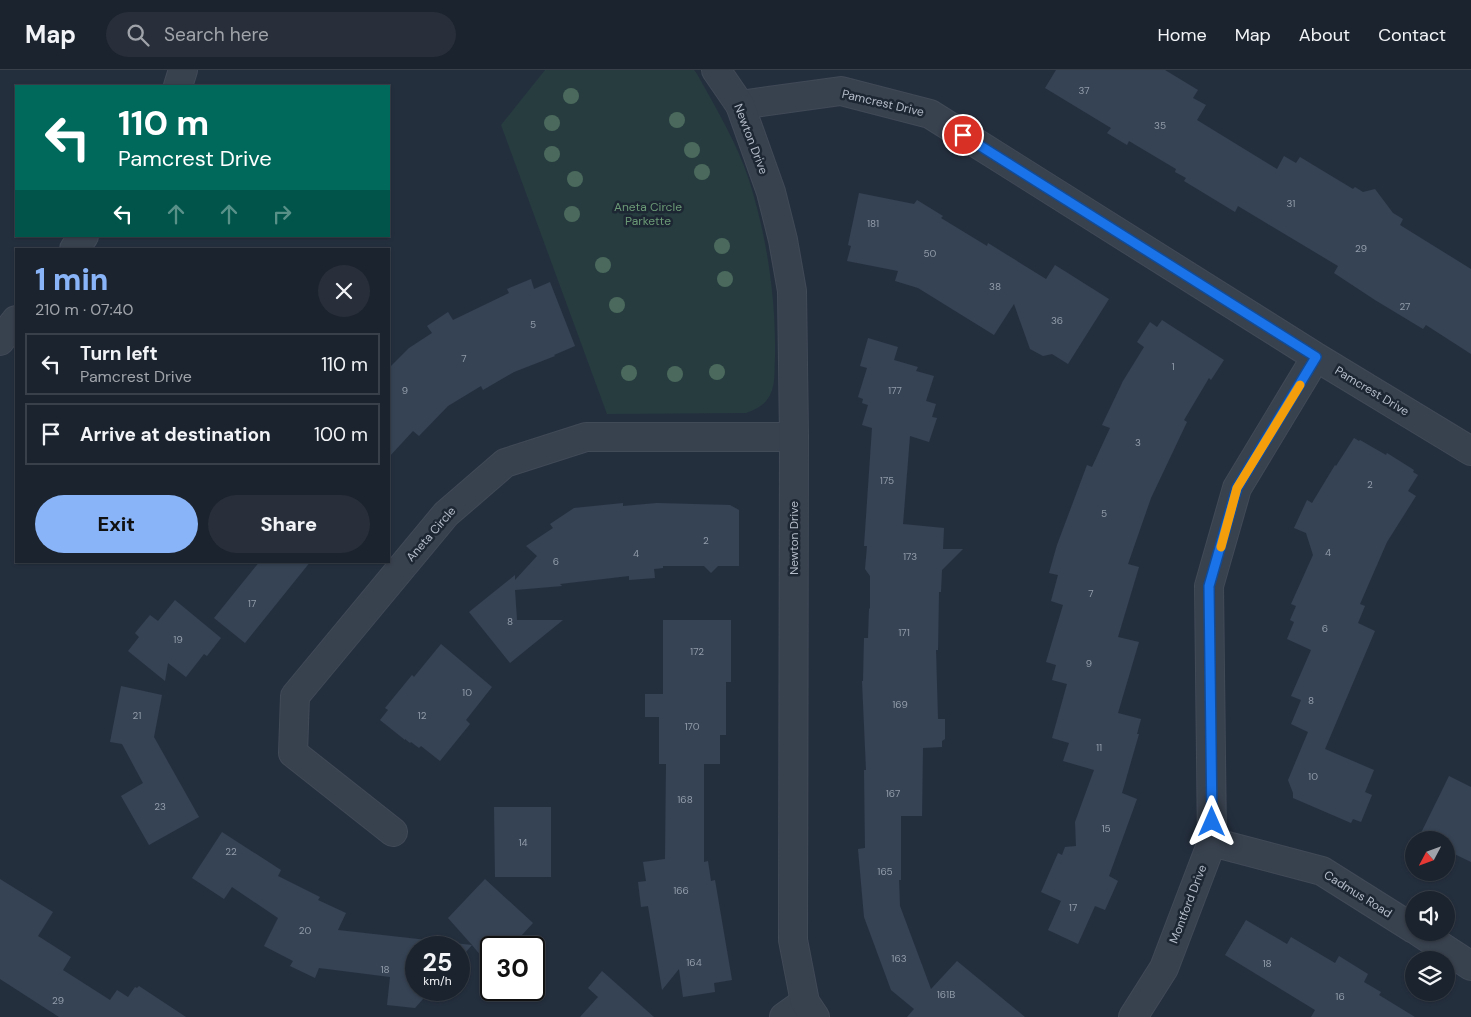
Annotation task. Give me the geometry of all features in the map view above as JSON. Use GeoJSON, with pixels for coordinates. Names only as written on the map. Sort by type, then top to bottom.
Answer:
{"type":"FeatureCollection","features":[{"type":"Feature","properties":{"kind":"street"},"geometry":{"type":"LineString","coordinates":[[178,85],[183,70]]}},
{"type":"Feature","properties":{"kind":"street","name":"Newton Drive"},"geometry":{"type":"LineString","coordinates":[[716,70],[740,105],[772,192],[792,291],[794,437],[793,940],[801,1012]]}},
{"type":"Feature","properties":{"kind":"street","name":"Pamcrest Drive"},"geometry":{"type":"LineString","coordinates":[[740,105],[841,92],[930,114],[1316,357],[1471,451]]}},
{"type":"Feature","properties":{"kind":"street"},"geometry":{"type":"LineString","coordinates":[[75,248],[83,237]]}},
{"type":"Feature","properties":{"kind":"street"},"geometry":{"type":"LineString","coordinates":[[0,341],[15,321]]}},
{"type":"Feature","properties":{"kind":"street","name":"Montford Drive"},"geometry":{"type":"LineString","coordinates":[[1133,1017],[1164,968],[1212,842],[1209,586],[1237,488],[1316,357]]}},
{"type":"Feature","properties":{"kind":"street","name":"Aneta Circle"},"geometry":{"type":"LineString","coordinates":[[393,832],[293,753],[295,696],[446,514],[505,463],[586,437],[794,437]]}},
{"type":"Feature","properties":{"kind":"street","name":"Cadmus Road"},"geometry":{"type":"LineString","coordinates":[[1212,842],[1322,871],[1405,923]]}},
{"type":"Feature","properties":{"kind":"street"},"geometry":{"type":"LineString","coordinates":[[1433,941],[1471,966]]}},
{"type":"Feature","properties":{"kind":"green space","name":"Aneta Circle Parkette"},"geometry":{"type":"Polygon","coordinates":[[[545,70],[694,70],[697,74],[726,126],[744,166],[761,223],[769,268],[774,312],[775,372],[772,390],[768,398],[754,410],[746,413],[607,414],[501,125],[545,70]]]}},
{"type":"Feature","properties":{"kind":"building"},"geometry":{"type":"Polygon","coordinates":[[[1056,70],[1165,70],[1198,90],[1193,98],[1206,105],[1197,120],[1277,169],[1284,156],[1296,163],[1300,157],[1353,189],[1355,187],[1363,192],[1375,189],[1393,213],[1403,219],[1400,225],[1471,269],[1471,354],[1426,325],[1423,329],[1334,273],[1338,266],[1238,206],[1235,212],[1184,181],[1186,178],[1175,172],[1176,169],[1129,141],[1127,145],[1107,133],[1111,128],[1045,88],[1056,70]]]}},
{"type":"Feature","properties":{"kind":"building"},"geometry":{"type":"Polygon","coordinates":[[[859,193],[914,204],[917,200],[943,216],[941,218],[987,246],[988,243],[1046,279],[1055,265],[1109,299],[1068,364],[1052,354],[1043,356],[1030,349],[1014,304],[994,335],[918,288],[895,281],[898,271],[847,261],[851,246],[848,245],[859,193]]]}},
{"type":"Feature","properties":{"kind":"building"},"geometry":{"type":"Polygon","coordinates":[[[531,279],[534,289],[550,282],[575,346],[514,372],[483,390],[481,386],[448,406],[419,436],[413,431],[390,456],[390,367],[409,348],[432,333],[427,326],[448,312],[453,320],[509,293],[507,289],[531,279]]]}},
{"type":"Feature","properties":{"kind":"building"},"geometry":{"type":"Polygon","coordinates":[[[1162,320],[1224,360],[1211,380],[1209,378],[1184,420],[1187,422],[1151,498],[1128,564],[1139,567],[1118,637],[1139,642],[1118,713],[1141,719],[1137,734],[1139,734],[1122,793],[1137,799],[1109,876],[1118,881],[1105,910],[1095,906],[1078,944],[1048,930],[1061,901],[1041,892],[1058,853],[1062,855],[1065,847],[1076,846],[1075,822],[1094,770],[1063,761],[1069,743],[1052,738],[1067,684],[1052,680],[1056,665],[1046,662],[1063,605],[1051,601],[1058,575],[1049,573],[1057,545],[1087,465],[1092,467],[1110,428],[1102,425],[1123,381],[1144,347],[1137,342],[1150,322],[1157,327],[1162,320]]]}},
{"type":"Feature","properties":{"kind":"building"},"geometry":{"type":"Polygon","coordinates":[[[868,338],[898,347],[894,360],[918,367],[916,371],[934,376],[926,401],[936,404],[932,417],[937,418],[929,442],[910,436],[903,524],[944,528],[943,549],[963,549],[942,570],[941,592],[939,592],[938,650],[936,650],[938,719],[945,719],[945,739],[942,741],[942,747],[923,748],[922,816],[901,816],[900,906],[931,989],[957,961],[1025,1017],[907,1017],[914,1009],[891,990],[864,917],[858,849],[865,848],[864,770],[866,770],[862,681],[864,638],[868,638],[870,576],[865,569],[867,546],[864,546],[872,428],[862,425],[868,405],[862,403],[863,399],[858,397],[867,368],[860,366],[868,338]]]}},
{"type":"Feature","properties":{"kind":"building"},"geometry":{"type":"Polygon","coordinates":[[[1354,438],[1386,455],[1387,453],[1414,470],[1413,472],[1418,475],[1408,491],[1416,496],[1387,542],[1360,604],[1365,606],[1358,623],[1375,631],[1325,749],[1374,770],[1365,792],[1372,795],[1361,822],[1353,819],[1351,823],[1293,798],[1288,780],[1308,732],[1291,724],[1301,700],[1291,696],[1311,650],[1287,639],[1294,622],[1290,620],[1296,606],[1291,604],[1313,555],[1306,533],[1294,528],[1307,500],[1312,503],[1354,438]]]}},
{"type":"Feature","properties":{"kind":"building"},"geometry":{"type":"Polygon","coordinates":[[[623,503],[623,506],[657,503],[730,505],[739,510],[739,566],[718,566],[711,573],[704,566],[663,566],[663,568],[654,569],[655,578],[629,580],[629,576],[560,584],[562,586],[515,590],[517,620],[563,620],[510,663],[469,612],[515,575],[515,580],[537,556],[526,546],[553,528],[550,524],[574,508],[623,503]]]}},
{"type":"Feature","properties":{"kind":"building"},"geometry":{"type":"Polygon","coordinates":[[[258,563],[309,563],[245,643],[214,618],[258,563]]]}},
{"type":"Feature","properties":{"kind":"building"},"geometry":{"type":"Polygon","coordinates":[[[175,600],[221,638],[207,656],[204,654],[186,677],[168,663],[165,681],[128,651],[139,637],[135,633],[150,615],[158,621],[175,600]]]}},
{"type":"Feature","properties":{"kind":"building"},"geometry":{"type":"Polygon","coordinates":[[[663,620],[731,620],[731,682],[726,682],[726,735],[720,735],[720,764],[704,764],[704,862],[708,861],[711,881],[715,880],[732,980],[714,983],[715,992],[683,997],[679,969],[662,990],[648,906],[641,907],[638,882],[646,881],[643,862],[665,859],[666,764],[659,764],[659,717],[645,717],[645,694],[663,694],[663,620]]]}},
{"type":"Feature","properties":{"kind":"building"},"geometry":{"type":"Polygon","coordinates":[[[441,644],[492,687],[466,720],[470,724],[440,761],[421,746],[419,748],[405,740],[380,720],[388,710],[385,708],[441,644]]]}},
{"type":"Feature","properties":{"kind":"building"},"geometry":{"type":"Polygon","coordinates":[[[121,686],[162,695],[154,737],[199,817],[149,845],[121,796],[143,783],[122,744],[110,742],[121,686]]]}},
{"type":"Feature","properties":{"kind":"building"},"geometry":{"type":"Polygon","coordinates":[[[1449,776],[1471,787],[1471,862],[1455,854],[1455,831],[1422,831],[1449,776]]]}},
{"type":"Feature","properties":{"kind":"building"},"geometry":{"type":"Polygon","coordinates":[[[494,807],[551,807],[551,877],[495,877],[494,807]]]}},
{"type":"Feature","properties":{"kind":"building"},"geometry":{"type":"Polygon","coordinates":[[[222,832],[281,870],[278,876],[320,897],[318,900],[346,913],[338,930],[405,938],[405,1001],[421,1001],[415,1008],[387,1005],[390,977],[319,968],[315,978],[290,966],[293,961],[264,946],[278,918],[232,887],[224,899],[192,878],[222,832]]]}},
{"type":"Feature","properties":{"kind":"building"},"geometry":{"type":"Polygon","coordinates":[[[0,879],[53,912],[38,936],[71,957],[63,970],[110,1000],[117,990],[128,997],[135,987],[139,986],[186,1017],[59,1017],[0,979],[0,879]]]}},
{"type":"Feature","properties":{"kind":"building"},"geometry":{"type":"Polygon","coordinates":[[[485,879],[533,923],[521,936],[480,936],[480,955],[470,943],[470,936],[464,936],[448,918],[485,879]]]}},
{"type":"Feature","properties":{"kind":"building"},"geometry":{"type":"Polygon","coordinates":[[[1246,920],[1287,944],[1291,937],[1335,963],[1339,956],[1368,974],[1364,982],[1381,992],[1379,995],[1415,1017],[1311,1017],[1315,1010],[1225,955],[1246,920]]]}},
{"type":"Feature","properties":{"kind":"building"},"geometry":{"type":"Polygon","coordinates":[[[602,971],[654,1017],[580,1017],[598,997],[588,988],[602,971]]]}},
{"type":"Feature","properties":{"kind":"slow traffic"},"geometry":{"type":"LineString","coordinates":[[1221,547],[1237,488],[1300,385]]}},
{"type":"Feature","properties":{"kind":"route"},"geometry":{"type":"LineString","coordinates":[[963,135],[1316,357],[1237,488],[1209,586],[1212,822]]}}]}
